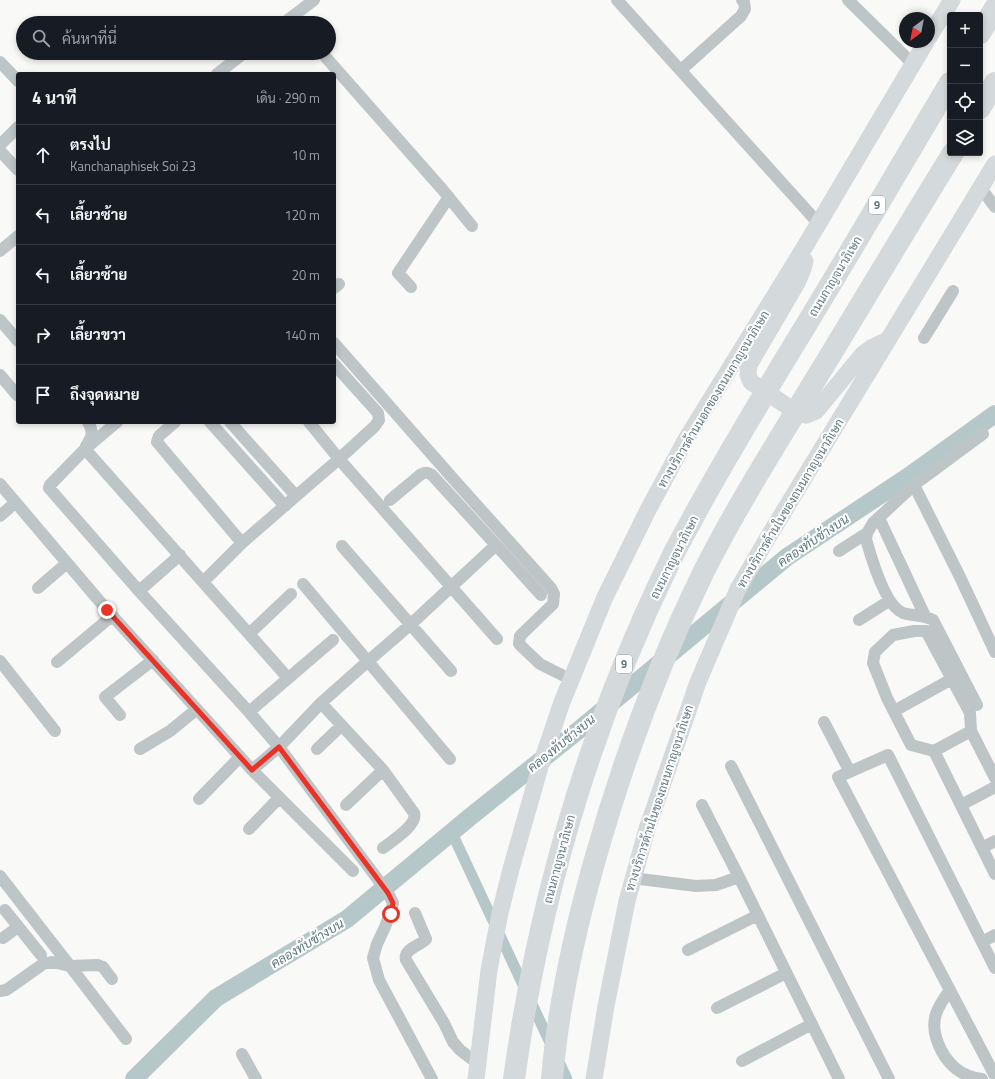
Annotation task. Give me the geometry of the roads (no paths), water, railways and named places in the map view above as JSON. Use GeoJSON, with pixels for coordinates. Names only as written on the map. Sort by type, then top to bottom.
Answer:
{"type":"FeatureCollection","features":[{"type":"Feature","properties":{"kind":"highway"},"geometry":{"type":"LineString","coordinates":[[983,28],[995,8]]}},
{"type":"Feature","properties":{"kind":"highway"},"geometry":{"type":"LineString","coordinates":[[983,103],[995,83]]}},
{"type":"Feature","properties":{"kind":"highway","name":"ถนนกาญจนาภิเษก"},"geometry":{"type":"LineString","coordinates":[[514,1079],[528,989],[552,881],[578,789],[614,689],[630,650],[672,557],[730,450],[949,84]]}},
{"type":"Feature","properties":{"kind":"highway"},"geometry":{"type":"LineString","coordinates":[[552,1079],[554,1049],[563,996],[587,890],[612,799],[644,707],[662,663],[704,572],[762,466],[951,156]]}},
{"type":"Feature","properties":{"kind":"main road"},"geometry":{"type":"LineString","coordinates":[[935,28],[952,0]]}},
{"type":"Feature","properties":{"kind":"main road","name":"ทางบริการด้านนอกของถนนกาญจนาภิเษก"},"geometry":{"type":"LineString","coordinates":[[476,1071],[489,970],[510,869],[540,767],[562,702],[605,597],[648,510],[685,441],[819,224],[922,48]]}},
{"type":"Feature","properties":{"kind":"main road","name":"ทางบริการด้านในของถนนกาญจนาภิเษก"},"geometry":{"type":"LineString","coordinates":[[594,1076],[606,1006],[632,878],[666,770],[698,682],[738,589],[799,483],[849,405],[995,164]]}},
{"type":"Feature","properties":{"kind":"main road"},"geometry":{"type":"LineString","coordinates":[[804,248],[805,260],[797,283],[749,365],[748,375],[751,382],[796,412],[806,416],[816,411],[863,354],[871,348],[888,340]]}},
{"type":"Feature","properties":{"kind":"street"},"geometry":{"type":"LineString","coordinates":[[296,16],[314,0]]}},
{"type":"Feature","properties":{"kind":"street"},"geometry":{"type":"LineString","coordinates":[[617,0],[819,224]]}},
{"type":"Feature","properties":{"kind":"street"},"geometry":{"type":"LineString","coordinates":[[681,70],[740,16],[745,9],[744,2],[742,0]]}},
{"type":"Feature","properties":{"kind":"street"},"geometry":{"type":"LineString","coordinates":[[848,0],[913,64]]}},
{"type":"Feature","properties":{"kind":"street"},"geometry":{"type":"LineString","coordinates":[[220,72],[235,60]]}},
{"type":"Feature","properties":{"kind":"street"},"geometry":{"type":"LineString","coordinates":[[328,60],[449,197],[472,226]]}},
{"type":"Feature","properties":{"kind":"street"},"geometry":{"type":"LineString","coordinates":[[0,62],[16,79]]}},
{"type":"Feature","properties":{"kind":"street"},"geometry":{"type":"LineString","coordinates":[[0,145],[16,129]]}},
{"type":"Feature","properties":{"kind":"street"},"geometry":{"type":"LineString","coordinates":[[0,151],[16,168]]}},
{"type":"Feature","properties":{"kind":"street"},"geometry":{"type":"LineString","coordinates":[[981,188],[995,208]]}},
{"type":"Feature","properties":{"kind":"street"},"geometry":{"type":"LineString","coordinates":[[411,288],[398,273],[449,197]]}},
{"type":"Feature","properties":{"kind":"street"},"geometry":{"type":"LineString","coordinates":[[0,250],[16,238]]}},
{"type":"Feature","properties":{"kind":"street"},"geometry":{"type":"LineString","coordinates":[[924,338],[953,291]]}},
{"type":"Feature","properties":{"kind":"street"},"geometry":{"type":"LineString","coordinates":[[0,320],[16,339]]}},
{"type":"Feature","properties":{"kind":"street"},"geometry":{"type":"LineString","coordinates":[[336,345],[551,588],[554,594],[553,604],[520,636],[519,644],[540,664],[562,675]]}},
{"type":"Feature","properties":{"kind":"street"},"geometry":{"type":"LineString","coordinates":[[204,582],[242,543],[339,459],[375,426],[379,420],[378,413],[336,366]]}},
{"type":"Feature","properties":{"kind":"street"},"geometry":{"type":"LineString","coordinates":[[0,375],[16,394]]}},
{"type":"Feature","properties":{"kind":"street"},"geometry":{"type":"LineString","coordinates":[[85,449],[93,436],[89,424]]}},
{"type":"Feature","properties":{"kind":"street"},"geometry":{"type":"LineString","coordinates":[[115,424],[85,449],[50,485],[49,488],[279,747],[368,864],[388,893],[393,903],[392,908],[377,944],[373,958],[379,980],[432,1079]]}},
{"type":"Feature","properties":{"kind":"street"},"geometry":{"type":"LineString","coordinates":[[173,424],[159,436],[157,442],[242,543]]}},
{"type":"Feature","properties":{"kind":"street"},"geometry":{"type":"LineString","coordinates":[[212,424],[285,506]]}},
{"type":"Feature","properties":{"kind":"street"},"geometry":{"type":"LineString","coordinates":[[232,424],[296,496]]}},
{"type":"Feature","properties":{"kind":"street"},"geometry":{"type":"LineString","coordinates":[[311,424],[339,459],[497,639]]}},
{"type":"Feature","properties":{"kind":"street"},"geometry":{"type":"LineString","coordinates":[[977,705],[933,620],[925,616],[904,613],[898,610],[890,601],[884,592],[866,539],[873,523],[914,485],[983,434]]}},
{"type":"Feature","properties":{"kind":"street"},"geometry":{"type":"LineString","coordinates":[[85,449],[288,678]]}},
{"type":"Feature","properties":{"kind":"street"},"geometry":{"type":"LineString","coordinates":[[390,500],[424,472],[428,472],[541,595]]}},
{"type":"Feature","properties":{"kind":"street"},"geometry":{"type":"LineString","coordinates":[[0,484],[112,616],[240,757],[353,871]]}},
{"type":"Feature","properties":{"kind":"street"},"geometry":{"type":"LineString","coordinates":[[914,485],[994,649]]}},
{"type":"Feature","properties":{"kind":"street"},"geometry":{"type":"LineString","coordinates":[[0,516],[15,503]]}},
{"type":"Feature","properties":{"kind":"street"},"geometry":{"type":"LineString","coordinates":[[879,518],[925,616]]}},
{"type":"Feature","properties":{"kind":"street"},"geometry":{"type":"LineString","coordinates":[[839,551],[867,534]]}},
{"type":"Feature","properties":{"kind":"street"},"geometry":{"type":"LineString","coordinates":[[342,546],[451,671]]}},
{"type":"Feature","properties":{"kind":"street"},"geometry":{"type":"LineString","coordinates":[[252,770],[279,747],[321,703],[410,625],[496,546]]}},
{"type":"Feature","properties":{"kind":"street"},"geometry":{"type":"LineString","coordinates":[[139,591],[180,555]]}},
{"type":"Feature","properties":{"kind":"street"},"geometry":{"type":"LineString","coordinates":[[38,588],[67,563]]}},
{"type":"Feature","properties":{"kind":"street"},"geometry":{"type":"LineString","coordinates":[[303,584],[450,759]]}},
{"type":"Feature","properties":{"kind":"street"},"geometry":{"type":"LineString","coordinates":[[250,634],[292,594]]}},
{"type":"Feature","properties":{"kind":"street"},"geometry":{"type":"LineString","coordinates":[[859,620],[890,601]]}},
{"type":"Feature","properties":{"kind":"street"},"geometry":{"type":"LineString","coordinates":[[57,662],[112,616]]}},
{"type":"Feature","properties":{"kind":"street"},"geometry":{"type":"LineString","coordinates":[[971,731],[934,751],[911,745],[873,663],[875,652],[893,635],[914,631],[926,631],[970,714],[971,731],[995,778]]}},
{"type":"Feature","properties":{"kind":"street"},"geometry":{"type":"LineString","coordinates":[[249,712],[333,640]]}},
{"type":"Feature","properties":{"kind":"street"},"geometry":{"type":"LineString","coordinates":[[120,715],[105,697],[152,660]]}},
{"type":"Feature","properties":{"kind":"street"},"geometry":{"type":"LineString","coordinates":[[0,661],[55,731]]}},
{"type":"Feature","properties":{"kind":"street"},"geometry":{"type":"LineString","coordinates":[[894,711],[952,679]]}},
{"type":"Feature","properties":{"kind":"street"},"geometry":{"type":"LineString","coordinates":[[321,703],[383,770],[414,813],[415,816],[411,825],[383,848]]}},
{"type":"Feature","properties":{"kind":"street"},"geometry":{"type":"LineString","coordinates":[[140,749],[170,731],[197,709]]}},
{"type":"Feature","properties":{"kind":"street"},"geometry":{"type":"LineString","coordinates":[[824,722],[850,772]]}},
{"type":"Feature","properties":{"kind":"street"},"geometry":{"type":"LineString","coordinates":[[317,749],[342,726]]}},
{"type":"Feature","properties":{"kind":"street"},"geometry":{"type":"LineString","coordinates":[[934,751],[995,874]]}},
{"type":"Feature","properties":{"kind":"street"},"geometry":{"type":"LineString","coordinates":[[995,966],[888,755],[838,777],[995,1076]]}},
{"type":"Feature","properties":{"kind":"street"},"geometry":{"type":"LineString","coordinates":[[199,798],[240,757]]}},
{"type":"Feature","properties":{"kind":"street"},"geometry":{"type":"LineString","coordinates":[[731,766],[889,1079]]}},
{"type":"Feature","properties":{"kind":"street"},"geometry":{"type":"LineString","coordinates":[[346,805],[383,770]]}},
{"type":"Feature","properties":{"kind":"street"},"geometry":{"type":"LineString","coordinates":[[961,805],[995,787]]}},
{"type":"Feature","properties":{"kind":"street"},"geometry":{"type":"LineString","coordinates":[[249,829],[279,798]]}},
{"type":"Feature","properties":{"kind":"street"},"geometry":{"type":"LineString","coordinates":[[702,805],[839,1079]]}},
{"type":"Feature","properties":{"kind":"street"},"geometry":{"type":"LineString","coordinates":[[982,848],[995,841]]}},
{"type":"Feature","properties":{"kind":"street"},"geometry":{"type":"LineString","coordinates":[[0,876],[126,1039]]}},
{"type":"Feature","properties":{"kind":"street"},"geometry":{"type":"LineString","coordinates":[[632,878],[696,886],[716,885],[739,877]]}},
{"type":"Feature","properties":{"kind":"street"},"geometry":{"type":"LineString","coordinates":[[18,899],[3,907],[41,955]]}},
{"type":"Feature","properties":{"kind":"street"},"geometry":{"type":"LineString","coordinates":[[415,913],[426,939],[407,952],[405,956],[406,960],[412,972],[441,1016],[453,1042],[476,1071]]}},
{"type":"Feature","properties":{"kind":"street"},"geometry":{"type":"LineString","coordinates":[[688,950],[758,915]]}},
{"type":"Feature","properties":{"kind":"street"},"geometry":{"type":"LineString","coordinates":[[3,938],[18,927]]}},
{"type":"Feature","properties":{"kind":"street"},"geometry":{"type":"LineString","coordinates":[[982,942],[995,935]]}},
{"type":"Feature","properties":{"kind":"street"},"geometry":{"type":"LineString","coordinates":[[0,991],[6,990],[43,964],[52,962],[70,966],[98,965],[103,967],[112,979]]}},
{"type":"Feature","properties":{"kind":"street"},"geometry":{"type":"LineString","coordinates":[[717,1008],[786,973]]}},
{"type":"Feature","properties":{"kind":"street"},"geometry":{"type":"LineString","coordinates":[[950,990],[941,1003],[936,1016],[934,1031],[941,1051],[954,1067],[973,1078],[982,1079]]}},
{"type":"Feature","properties":{"kind":"street"},"geometry":{"type":"LineString","coordinates":[[742,1061],[812,1024]]}},
{"type":"Feature","properties":{"kind":"street"},"geometry":{"type":"LineString","coordinates":[[242,1054],[256,1079]]}},
{"type":"Feature","properties":{"kind":"waterway","name":"คลองทับช้างบน"},"geometry":{"type":"LineString","coordinates":[[134,1079],[216,998],[347,919],[470,817],[580,729],[787,557],[909,476],[995,414]]}},
{"type":"Feature","properties":{"kind":"waterway"},"geometry":{"type":"LineString","coordinates":[[452,833],[567,1079]]}}]}
